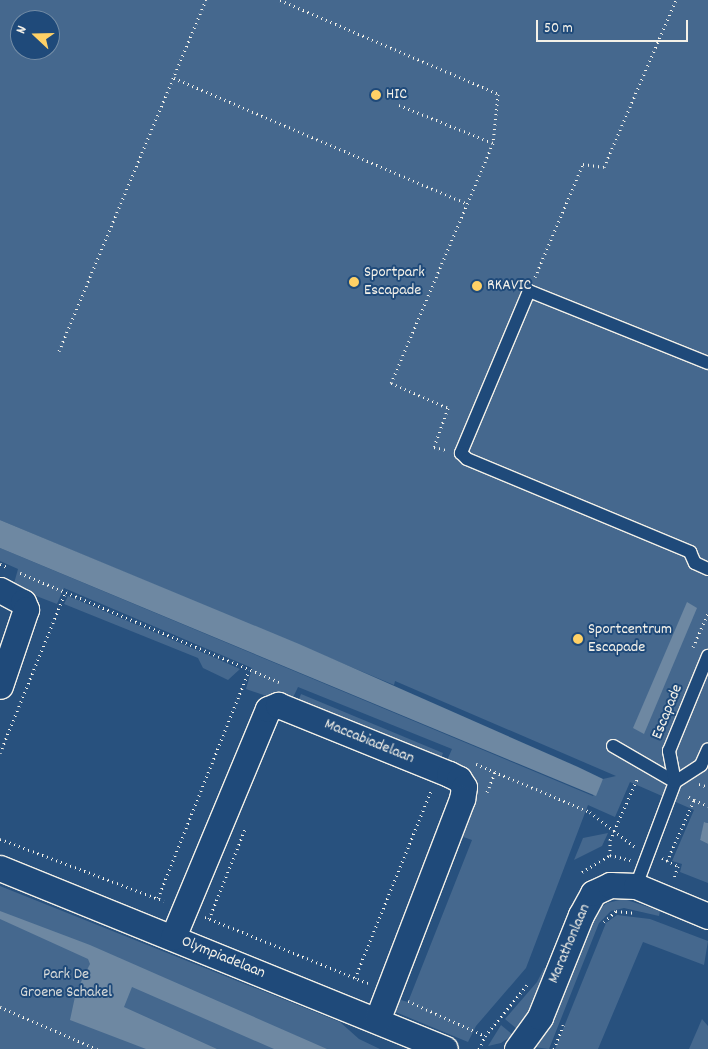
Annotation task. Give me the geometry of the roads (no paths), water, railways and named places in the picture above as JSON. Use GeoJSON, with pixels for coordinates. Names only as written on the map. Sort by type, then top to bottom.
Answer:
{"type":"FeatureCollection","features":[{"type":"Feature","properties":{"kind":"street"},"geometry":{"type":"LineString","coordinates":[[0,590],[23,602],[26,609],[0,686]]}},
{"type":"Feature","properties":{"kind":"street","name":"Maccabiadelaan"},"geometry":{"type":"LineString","coordinates":[[173,938],[268,709],[278,705],[448,774],[459,779],[464,787],[462,799],[376,1020]]}},
{"type":"Feature","properties":{"kind":"street","name":"Olympiadelaan"},"geometry":{"type":"LineString","coordinates":[[0,868],[445,1049]]}},
{"type":"Feature","properties":{"kind":"street","name":"Marathonlaan"},"geometry":{"type":"LineString","coordinates":[[517,1049],[540,1017],[581,915],[593,893],[610,885],[636,886],[708,916]]}},
{"type":"Feature","properties":{"kind":"lane"},"geometry":{"type":"LineString","coordinates":[[708,363],[529,291],[461,453],[467,459],[690,552],[694,563],[708,569]]}},
{"type":"Feature","properties":{"kind":"lane","name":"Escapade"},"geometry":{"type":"LineString","coordinates":[[678,788],[669,751],[708,656]]}},
{"type":"Feature","properties":{"kind":"lane"},"geometry":{"type":"LineString","coordinates":[[613,746],[678,788]]}},
{"type":"Feature","properties":{"kind":"lane"},"geometry":{"type":"LineString","coordinates":[[636,886],[678,788],[701,765],[708,749]]}},
{"type":"Feature","properties":{"kind":"place","name":"HIC"},"geometry":{"type":"Point","coordinates":[376,95]}},
{"type":"Feature","properties":{"kind":"place","name":"Sportpark Escapade"},"geometry":{"type":"Point","coordinates":[354,282]}},
{"type":"Feature","properties":{"kind":"place","name":"RKAVIC"},"geometry":{"type":"Point","coordinates":[477,286]}},
{"type":"Feature","properties":{"kind":"place","name":"Sportcentrum Escapade"},"geometry":{"type":"Point","coordinates":[578,639]}},
{"type":"Feature","properties":{"kind":"park label","name":"Park De Groene Schakel"},"geometry":{"type":"Point","coordinates":[66,984]}}]}
